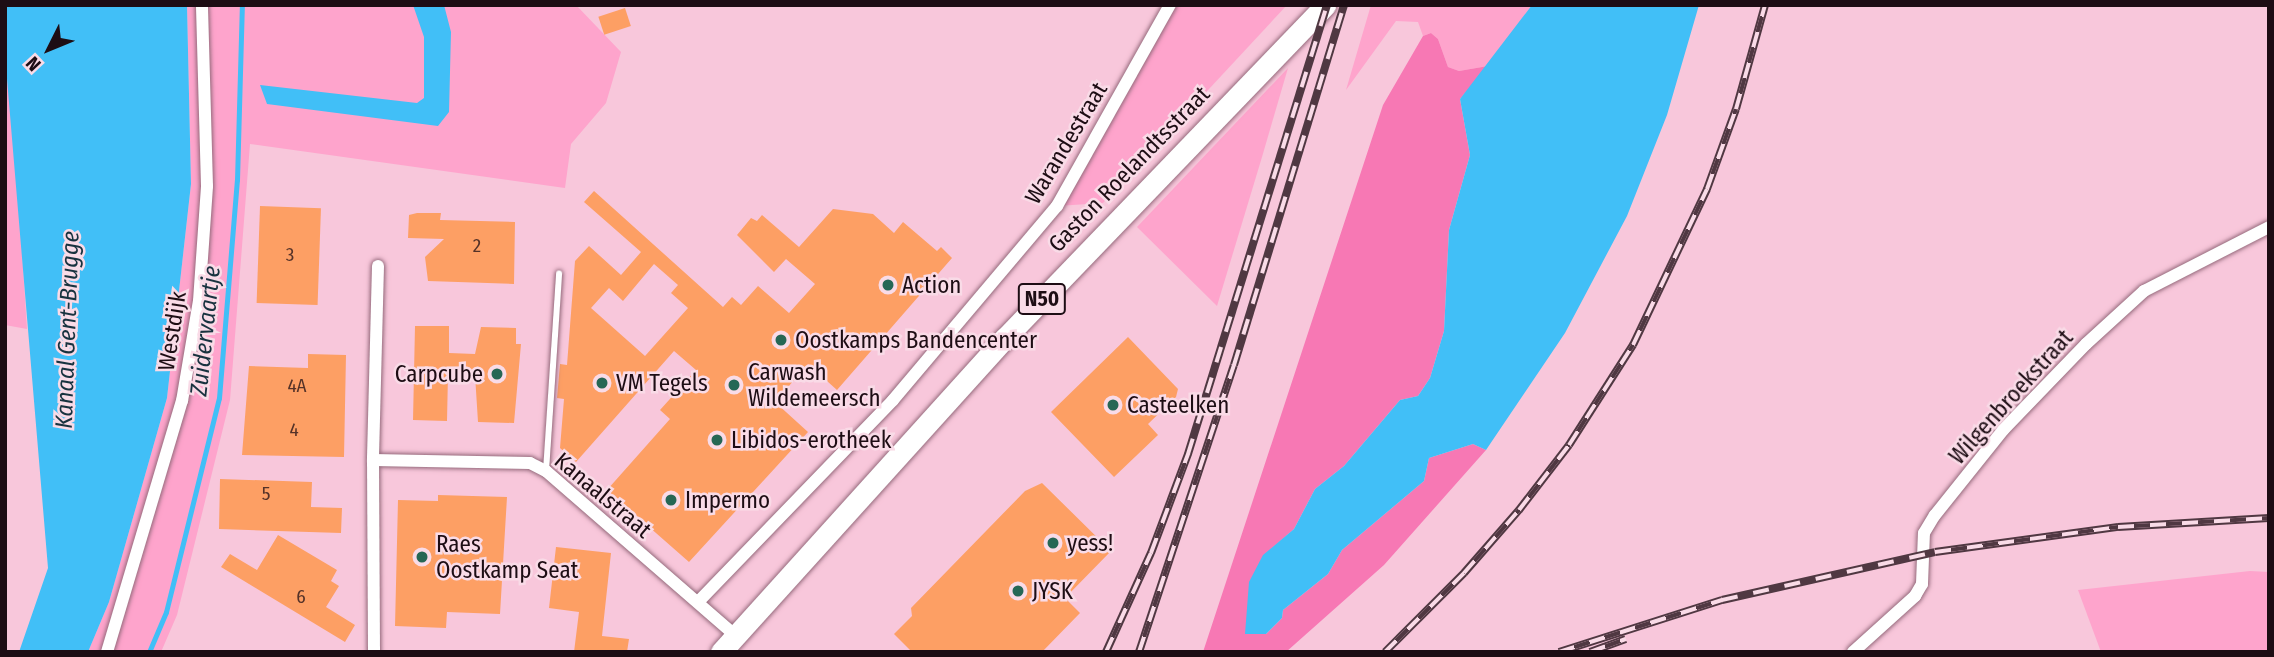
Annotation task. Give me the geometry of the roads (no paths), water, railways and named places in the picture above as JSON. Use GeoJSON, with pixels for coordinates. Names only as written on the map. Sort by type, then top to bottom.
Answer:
{"type":"FeatureCollection","features":[{"type":"Feature","properties":{"kind":"main road","name":"Gaston Roelandtsstraat"},"geometry":{"type":"LineString","coordinates":[[721,652],[1005,338],[1325,5]]}},
{"type":"Feature","properties":{"kind":"street","name":"Westdijk"},"geometry":{"type":"LineString","coordinates":[[107,652],[182,401],[200,301],[207,186],[202,5]]}},
{"type":"Feature","properties":{"kind":"street","name":"Warandestraat"},"geometry":{"type":"LineString","coordinates":[[699,601],[893,400],[1057,206],[1170,5]]}},
{"type":"Feature","properties":{"kind":"street","name":"Wilgenbroekstraat"},"geometry":{"type":"LineString","coordinates":[[1853,652],[1915,596],[1922,583],[1924,533],[1935,515],[2003,430],[2085,344],[2144,292],[2269,227]]}},
{"type":"Feature","properties":{"kind":"street"},"geometry":{"type":"LineString","coordinates":[[374,652],[373,460],[378,266]]}},
{"type":"Feature","properties":{"kind":"street","name":"Kanaalstraat"},"geometry":{"type":"LineString","coordinates":[[373,460],[530,463],[546,471],[699,601],[736,636]]}},
{"type":"Feature","properties":{"kind":"lane"},"geometry":{"type":"LineString","coordinates":[[546,471],[559,273]]}},
{"type":"Feature","properties":{"kind":"water","name":"Kanaal Gent-Brugge"},"geometry":{"type":"Polygon","coordinates":[[[5,5],[187,5],[191,184],[167,398],[109,602],[88,652],[19,652],[48,568],[5,55],[5,5]]]}},
{"type":"Feature","properties":{"kind":"water"},"geometry":{"type":"Polygon","coordinates":[[[413,5],[444,5],[451,32],[449,112],[438,126],[267,104],[260,85],[417,103],[424,98],[424,37],[413,5]]]}},
{"type":"Feature","properties":{"kind":"water"},"geometry":{"type":"Polygon","coordinates":[[[1532,5],[1699,5],[1667,115],[1627,216],[1565,333],[1486,450],[1473,444],[1429,458],[1424,481],[1342,550],[1328,574],[1283,610],[1282,618],[1266,634],[1245,634],[1249,582],[1263,555],[1294,529],[1315,489],[1344,466],[1400,400],[1418,396],[1430,378],[1444,331],[1449,230],[1470,155],[1460,99],[1532,5]]]}},
{"type":"Feature","properties":{"kind":"waterway","name":"Zuidervaartje"},"geometry":{"type":"LineString","coordinates":[[149,652],[166,612],[219,398],[237,180],[242,5]]}},
{"type":"Feature","properties":{"kind":"railway"},"geometry":{"type":"LineString","coordinates":[[1106,652],[1151,553],[1188,454],[1327,5]]}},
{"type":"Feature","properties":{"kind":"railway"},"geometry":{"type":"LineString","coordinates":[[1139,652],[1234,365],[1344,5]]}},
{"type":"Feature","properties":{"kind":"railway"},"geometry":{"type":"LineString","coordinates":[[1385,652],[1464,573],[1519,510],[1569,445],[1633,345],[1707,189],[1736,109],[1765,5]]}},
{"type":"Feature","properties":{"kind":"railway"},"geometry":{"type":"LineString","coordinates":[[1559,652],[1722,600],[1935,552],[2118,527],[2269,518]]}},
{"type":"Feature","properties":{"kind":"railway"},"geometry":{"type":"LineString","coordinates":[[1590,652],[1626,639]]}},
{"type":"Feature","properties":{"kind":"place","name":"Action"},"geometry":{"type":"Point","coordinates":[888,285]}},
{"type":"Feature","properties":{"kind":"place","name":"Oostkamps Bandencenter"},"geometry":{"type":"Point","coordinates":[781,340]}},
{"type":"Feature","properties":{"kind":"place","name":"Carpcube"},"geometry":{"type":"Point","coordinates":[497,374]}},
{"type":"Feature","properties":{"kind":"place","name":"VM Tegels"},"geometry":{"type":"Point","coordinates":[602,383]}},
{"type":"Feature","properties":{"kind":"place","name":"Carwash Wildemeersch"},"geometry":{"type":"Point","coordinates":[734,385]}},
{"type":"Feature","properties":{"kind":"place","name":"Casteelken"},"geometry":{"type":"Point","coordinates":[1113,405]}},
{"type":"Feature","properties":{"kind":"place","name":"Libidos-erotheek"},"geometry":{"type":"Point","coordinates":[717,440]}},
{"type":"Feature","properties":{"kind":"place","name":"Impermo"},"geometry":{"type":"Point","coordinates":[671,500]}},
{"type":"Feature","properties":{"kind":"place","name":"yess!"},"geometry":{"type":"Point","coordinates":[1053,543]}},
{"type":"Feature","properties":{"kind":"place","name":"Raes Oostkamp Seat"},"geometry":{"type":"Point","coordinates":[422,557]}},
{"type":"Feature","properties":{"kind":"place","name":"JYSK"},"geometry":{"type":"Point","coordinates":[1018,591]}}]}
